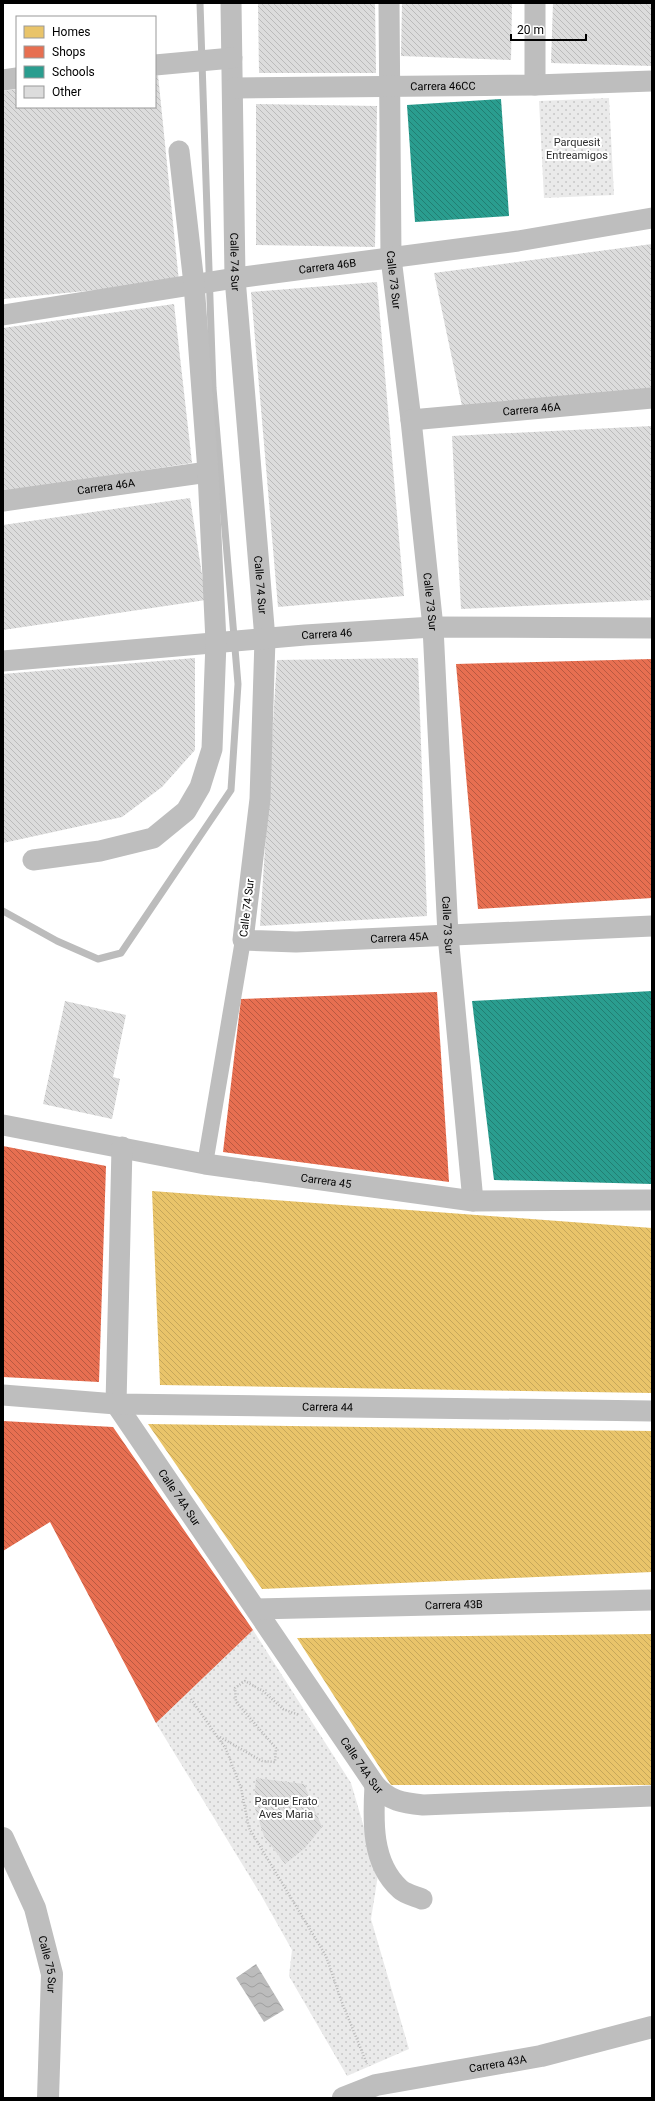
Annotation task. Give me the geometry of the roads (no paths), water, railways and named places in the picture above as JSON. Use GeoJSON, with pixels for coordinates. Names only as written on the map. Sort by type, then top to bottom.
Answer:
{"type":"FeatureCollection","features":[{"type":"Feature","properties":{"kind":"street","name":"Calle 74 Sur"},"geometry":{"type":"LineString","coordinates":[[205,1164],[243,940],[260,799],[257,639],[232,278],[234,88],[223,58],[231,3]]}},
{"type":"Feature","properties":{"kind":"street","name":"Calle 73 Sur"},"geometry":{"type":"LineString","coordinates":[[389,3],[388,86],[391,258],[412,420],[433,627],[448,935],[473,1201]]}},
{"type":"Feature","properties":{"kind":"street"},"geometry":{"type":"LineString","coordinates":[[535,3],[535,85]]}},
{"type":"Feature","properties":{"kind":"street"},"geometry":{"type":"LineString","coordinates":[[163,64],[223,58]]}},
{"type":"Feature","properties":{"kind":"street"},"geometry":{"type":"LineString","coordinates":[[3,80],[16,78]]}},
{"type":"Feature","properties":{"kind":"street","name":"Carrera 46CC"},"geometry":{"type":"LineString","coordinates":[[234,88],[535,85],[652,81]]}},
{"type":"Feature","properties":{"kind":"street"},"geometry":{"type":"LineString","coordinates":[[33,860],[100,851],[153,838],[186,811],[200,787],[212,749],[220,642],[197,284],[179,151]]}},
{"type":"Feature","properties":{"kind":"street","name":"Carrera 46B"},"geometry":{"type":"LineString","coordinates":[[3,315],[232,278],[518,241],[652,218]]}},
{"type":"Feature","properties":{"kind":"street","name":"Carrera 46A"},"geometry":{"type":"LineString","coordinates":[[412,420],[652,398]]}},
{"type":"Feature","properties":{"kind":"street","name":"Carrera 46A"},"geometry":{"type":"LineString","coordinates":[[3,501],[208,472]]}},
{"type":"Feature","properties":{"kind":"street","name":"Carrera 46"},"geometry":{"type":"LineString","coordinates":[[3,661],[257,639],[433,627],[652,628]]}},
{"type":"Feature","properties":{"kind":"street","name":"Carrera 45A"},"geometry":{"type":"LineString","coordinates":[[243,940],[296,942],[652,926]]}},
{"type":"Feature","properties":{"kind":"street","name":"Carrera 45"},"geometry":{"type":"LineString","coordinates":[[3,1125],[205,1164],[473,1201],[652,1200]]}},
{"type":"Feature","properties":{"kind":"street"},"geometry":{"type":"LineString","coordinates":[[116,1404],[122,1147]]}},
{"type":"Feature","properties":{"kind":"street","name":"Carrera 44"},"geometry":{"type":"LineString","coordinates":[[3,1395],[116,1404],[652,1411]]}},
{"type":"Feature","properties":{"kind":"street","name":"Calle 74A Sur"},"geometry":{"type":"LineString","coordinates":[[116,1404],[375,1785],[383,1794],[391,1799],[404,1803],[423,1805],[652,1796]]}},
{"type":"Feature","properties":{"kind":"street","name":"Carrera 43B"},"geometry":{"type":"LineString","coordinates":[[256,1608],[652,1600]]}},
{"type":"Feature","properties":{"kind":"street"},"geometry":{"type":"LineString","coordinates":[[375,1785],[373,1816],[376,1845],[386,1872],[400,1890],[422,1899]]}},
{"type":"Feature","properties":{"kind":"street","name":"Calle 75 Sur"},"geometry":{"type":"LineString","coordinates":[[3,1838],[35,1908],[52,1974],[48,2098]]}},
{"type":"Feature","properties":{"kind":"street","name":"Carrera 43A"},"geometry":{"type":"LineString","coordinates":[[343,2098],[376,2085],[541,2056],[652,2027]]}},
{"type":"Feature","properties":{"kind":"water"},"geometry":{"type":"Polygon","coordinates":[[[256,1964],[284,2010],[264,2022],[236,1978],[256,1964]]]}},
{"type":"Feature","properties":{"kind":"waterway"},"geometry":{"type":"LineString","coordinates":[[3,911],[57,941],[98,959],[121,953],[231,790],[238,684],[213,388],[200,3]]}},
{"type":"Feature","properties":{"kind":"park label","name":"Parquesit Entreamigos"},"geometry":{"type":"Point","coordinates":[577,148]}},
{"type":"Feature","properties":{"kind":"park label","name":"Parque Erato Aves Maria"},"geometry":{"type":"Point","coordinates":[286,1807]}}]}
